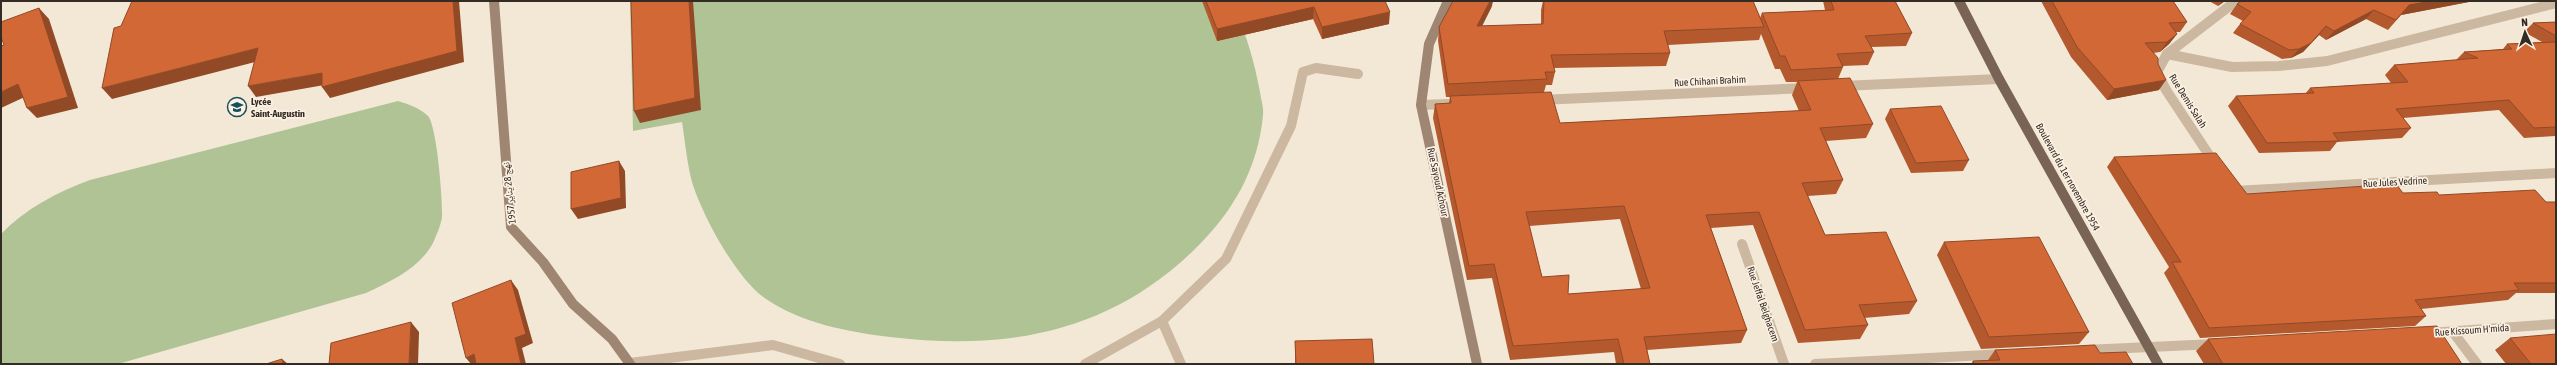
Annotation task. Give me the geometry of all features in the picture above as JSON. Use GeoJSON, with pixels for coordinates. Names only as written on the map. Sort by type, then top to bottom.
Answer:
{"type":"FeatureCollection","features":[{"type":"Feature","properties":{"kind":"main road","name":"Boulevard du 1er novembre 1954"},"geometry":{"type":"LineString","coordinates":[[1959,1],[2000,79],[2158,364]]}},
{"type":"Feature","properties":{"kind":"street","name":"نهج 28 يناير 1957"},"geometry":{"type":"LineString","coordinates":[[494,1],[511,227],[543,262],[573,304],[612,339],[630,364]]}},
{"type":"Feature","properties":{"kind":"street","name":"Rue Sayoud Achour"},"geometry":{"type":"LineString","coordinates":[[1448,1],[1429,44],[1421,105],[1477,364]]}},
{"type":"Feature","properties":{"kind":"street","name":"Rue Demis Salah"},"geometry":{"type":"LineString","coordinates":[[2234,191],[2166,90],[2157,72],[2167,54],[2236,1]]}},
{"type":"Feature","properties":{"kind":"street"},"geometry":{"type":"LineString","coordinates":[[2167,54],[2232,67],[2279,66],[2328,61],[2556,3]]}},
{"type":"Feature","properties":{"kind":"street"},"geometry":{"type":"LineString","coordinates":[[1084,364],[1162,321],[1226,259],[1291,126],[1303,72],[1316,68],[1358,74]]}},
{"type":"Feature","properties":{"kind":"street"},"geometry":{"type":"LineString","coordinates":[[1833,86],[2000,79]]}},
{"type":"Feature","properties":{"kind":"street","name":"Rue Chihani Brahim"},"geometry":{"type":"LineString","coordinates":[[1532,100],[1817,87]]}},
{"type":"Feature","properties":{"kind":"street"},"geometry":{"type":"LineString","coordinates":[[1421,105],[1461,104]]}},
{"type":"Feature","properties":{"kind":"street","name":"Rue Jules Vedrine"},"geometry":{"type":"LineString","coordinates":[[2234,191],[2556,173]]}},
{"type":"Feature","properties":{"kind":"street","name":"Rue Jeffal Belghacem"},"geometry":{"type":"LineString","coordinates":[[1742,244],[1784,364]]}},
{"type":"Feature","properties":{"kind":"street"},"geometry":{"type":"LineString","coordinates":[[1162,321],[1181,364]]}},
{"type":"Feature","properties":{"kind":"street","name":"Rue Kissoum H'mida"},"geometry":{"type":"LineString","coordinates":[[2421,333],[2556,324]]}},
{"type":"Feature","properties":{"kind":"street"},"geometry":{"type":"LineString","coordinates":[[2452,332],[2477,364]]}},
{"type":"Feature","properties":{"kind":"street"},"geometry":{"type":"LineString","coordinates":[[2077,351],[2225,344]]}},
{"type":"Feature","properties":{"kind":"street"},"geometry":{"type":"LineString","coordinates":[[630,364],[773,345],[840,364]]}},
{"type":"Feature","properties":{"kind":"street"},"geometry":{"type":"LineString","coordinates":[[1815,364],[2014,354]]}},
{"type":"Feature","properties":{"kind":"green space"},"geometry":{"type":"Polygon","coordinates":[[[630,1],[1265,1],[1235,8],[1250,49],[1263,107],[1256,154],[1232,205],[1209,235],[1195,249],[1162,277],[1127,300],[1091,317],[1054,330],[1015,337],[974,341],[933,341],[890,337],[825,325],[794,314],[766,299],[755,290],[732,262],[712,229],[692,182],[682,122],[633,131],[630,1]]]}},
{"type":"Feature","properties":{"kind":"green space"},"geometry":{"type":"Polygon","coordinates":[[[398,101],[421,111],[428,116],[431,123],[437,148],[442,209],[441,223],[433,243],[420,260],[404,273],[366,293],[118,364],[1,364],[1,234],[31,209],[66,190],[90,180],[398,101]]]}},
{"type":"Feature","properties":{"kind":"building"},"geometry":{"type":"Polygon","coordinates":[[[132,1],[453,1],[457,51],[322,87],[322,73],[248,86],[258,48],[102,88],[114,28],[121,26],[132,1]]]}},
{"type":"Feature","properties":{"kind":"building"},"geometry":{"type":"Polygon","coordinates":[[[631,1],[689,1],[695,98],[634,111],[631,1]]]}},
{"type":"Feature","properties":{"kind":"building"},"geometry":{"type":"Polygon","coordinates":[[[1206,1],[1385,1],[1390,12],[1322,27],[1314,7],[1217,29],[1206,1]]]}},
{"type":"Feature","properties":{"kind":"building"},"geometry":{"type":"Polygon","coordinates":[[[1453,1],[1490,1],[1477,26],[1543,24],[1544,1],[1753,1],[1764,27],[1664,31],[1670,53],[1551,55],[1555,72],[1545,72],[1547,79],[1448,84],[1439,27],[1453,1]]]}},
{"type":"Feature","properties":{"kind":"building"},"geometry":{"type":"Polygon","coordinates":[[[1831,1],[1895,1],[1912,33],[1865,36],[1874,52],[1837,54],[1843,67],[1791,70],[1785,56],[1780,56],[1762,13],[1834,10],[1831,1]]]}},
{"type":"Feature","properties":{"kind":"building"},"geometry":{"type":"Polygon","coordinates":[[[2052,1],[2173,1],[2187,22],[2169,23],[2177,34],[2167,42],[2145,43],[2158,58],[2158,64],[2166,80],[2114,89],[2077,47],[2052,1]]]}},
{"type":"Feature","properties":{"kind":"building"},"geometry":{"type":"Polygon","coordinates":[[[2241,1],[2431,1],[2409,5],[2396,20],[2374,10],[2334,31],[2326,26],[2311,43],[2299,49],[2289,50],[2240,24],[2251,12],[2237,4],[2241,1]]]}},
{"type":"Feature","properties":{"kind":"building"},"geometry":{"type":"Polygon","coordinates":[[[39,8],[68,97],[27,108],[18,84],[1,92],[1,46],[4,45],[1,37],[1,22],[39,8]]]}},
{"type":"Feature","properties":{"kind":"building"},"geometry":{"type":"Polygon","coordinates":[[[2556,22],[2556,36],[2533,23],[2556,22]]]}},
{"type":"Feature","properties":{"kind":"building"},"geometry":{"type":"Polygon","coordinates":[[[2556,42],[2556,127],[2534,128],[2509,100],[2396,109],[2411,128],[2333,133],[2339,141],[2267,143],[2236,96],[2314,93],[2310,88],[2408,82],[2394,65],[2478,58],[2464,52],[2512,49],[2507,44],[2556,42]]]}},
{"type":"Feature","properties":{"kind":"building"},"geometry":{"type":"Polygon","coordinates":[[[1850,78],[1873,124],[1820,128],[1843,180],[1802,183],[1825,235],[1886,232],[1917,301],[1859,305],[1868,325],[1805,330],[1759,212],[1706,215],[1747,330],[1644,337],[1650,364],[1624,364],[1618,339],[1513,346],[1494,264],[1469,266],[1435,104],[1451,103],[1450,96],[1551,92],[1560,123],[1811,110],[1798,81],[1850,78]],[[1624,206],[1526,212],[1542,277],[1569,275],[1568,294],[1650,288],[1624,206]]]}},
{"type":"Feature","properties":{"kind":"building"},"geometry":{"type":"Polygon","coordinates":[[[1941,106],[1969,160],[1916,163],[1890,109],[1941,106]]]}},
{"type":"Feature","properties":{"kind":"building"},"geometry":{"type":"Polygon","coordinates":[[[2216,153],[2247,194],[2396,184],[2403,193],[2437,192],[2439,195],[2535,190],[2546,202],[2556,202],[2556,283],[2514,283],[2519,290],[2415,300],[2426,316],[2209,328],[2172,262],[2181,262],[2114,157],[2216,153]]]}},
{"type":"Feature","properties":{"kind":"building"},"geometry":{"type":"Polygon","coordinates":[[[619,161],[621,198],[571,209],[571,172],[619,161]]]}},
{"type":"Feature","properties":{"kind":"building"},"geometry":{"type":"Polygon","coordinates":[[[2039,237],[2089,332],[1989,337],[1944,242],[2039,237]]]}},
{"type":"Feature","properties":{"kind":"building"},"geometry":{"type":"Polygon","coordinates":[[[511,280],[526,334],[515,338],[521,364],[476,364],[474,354],[466,358],[452,303],[511,280]]]}},
{"type":"Feature","properties":{"kind":"building"},"geometry":{"type":"Polygon","coordinates":[[[411,322],[409,364],[329,364],[331,343],[411,322]]]}},
{"type":"Feature","properties":{"kind":"building"},"geometry":{"type":"Polygon","coordinates":[[[2437,326],[2462,364],[2223,364],[2208,339],[2437,326]]]}},
{"type":"Feature","properties":{"kind":"building"},"geometry":{"type":"Polygon","coordinates":[[[2556,334],[2556,364],[2531,364],[2510,338],[2556,334]]]}},
{"type":"Feature","properties":{"kind":"building"},"geometry":{"type":"Polygon","coordinates":[[[1372,339],[1374,364],[1296,364],[1295,341],[1372,339]]]}},
{"type":"Feature","properties":{"kind":"building"},"geometry":{"type":"Polygon","coordinates":[[[2095,345],[2100,353],[2126,352],[2133,364],[1974,364],[1973,361],[2000,360],[1995,350],[2095,345]]]}},
{"type":"Feature","properties":{"kind":"building"},"geometry":{"type":"Polygon","coordinates":[[[282,359],[283,364],[266,364],[282,359]]]}},
{"type":"Feature","properties":{"kind":"place","name":"Lycée Saint-Augustin"},"geometry":{"type":"Point","coordinates":[237,107]}}]}
